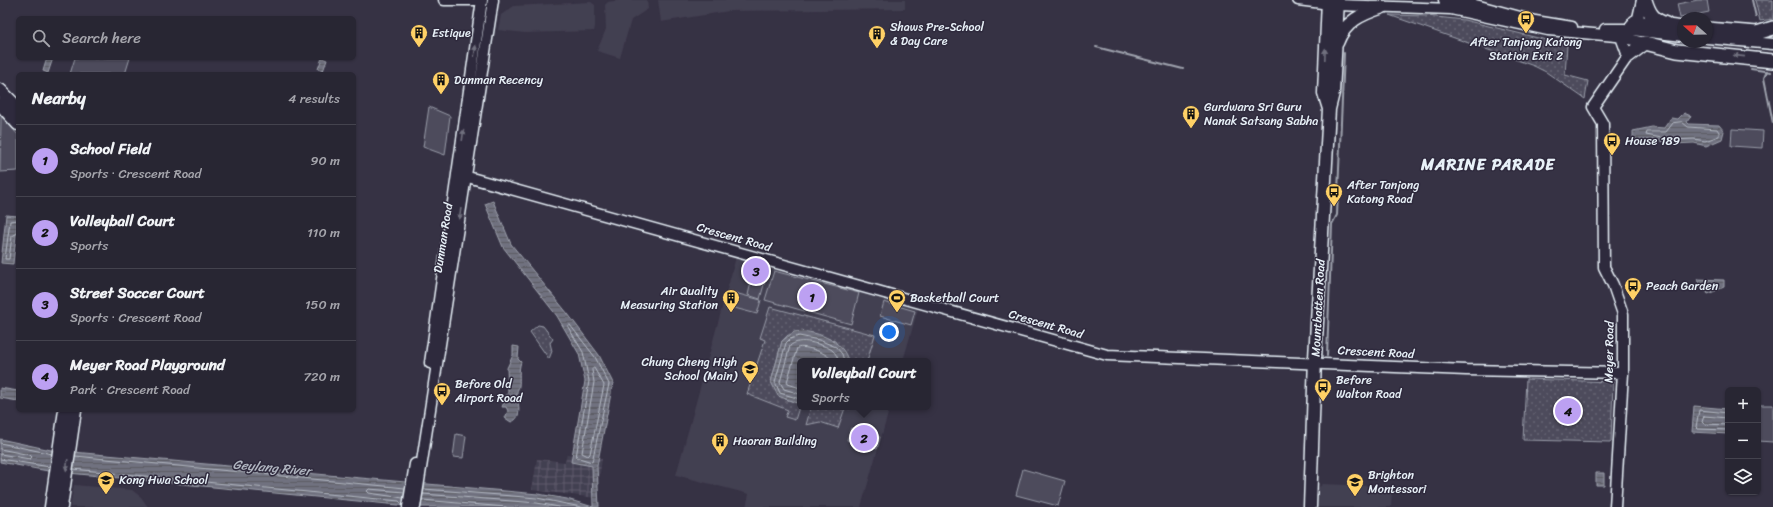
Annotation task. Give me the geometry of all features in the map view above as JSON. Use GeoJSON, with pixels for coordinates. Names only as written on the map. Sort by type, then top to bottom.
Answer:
{"type":"FeatureCollection","features":[{"type":"Feature","properties":{"kind":"highway"},"geometry":{"type":"LineString","coordinates":[[1645,0],[1649,12],[1654,18],[1677,29]]}},
{"type":"Feature","properties":{"kind":"highway"},"geometry":{"type":"LineString","coordinates":[[1713,29],[1757,33],[1773,28]]}},
{"type":"Feature","properties":{"kind":"highway"},"geometry":{"type":"LineString","coordinates":[[1627,29],[1677,31]]}},
{"type":"Feature","properties":{"kind":"highway"},"geometry":{"type":"LineString","coordinates":[[1628,56],[1645,43],[1677,52],[1773,61]]}},
{"type":"Feature","properties":{"kind":"main road","name":"Mountbatten Road"},"geometry":{"type":"LineString","coordinates":[[1310,507],[1315,362],[1329,109],[1333,93],[1335,48],[1333,3]]}},
{"type":"Feature","properties":{"kind":"main road","name":"Mountbatten Road"},"geometry":{"type":"LineString","coordinates":[[1329,109],[1324,93],[1333,3]]}},
{"type":"Feature","properties":{"kind":"main road"},"geometry":{"type":"LineString","coordinates":[[1335,48],[1345,28],[1352,21],[1362,14],[1383,7]]}},
{"type":"Feature","properties":{"kind":"main road"},"geometry":{"type":"LineString","coordinates":[[0,90],[16,106]]}},
{"type":"Feature","properties":{"kind":"main road"},"geometry":{"type":"LineString","coordinates":[[0,104],[16,122]]}},
{"type":"Feature","properties":{"kind":"main road"},"geometry":{"type":"LineString","coordinates":[[61,507],[60,481],[64,448],[65,412]]}},
{"type":"Feature","properties":{"kind":"main road"},"geometry":{"type":"LineString","coordinates":[[64,448],[74,412]]}},
{"type":"Feature","properties":{"kind":"main road"},"geometry":{"type":"LineString","coordinates":[[51,507],[60,481]]}},
{"type":"Feature","properties":{"kind":"street"},"geometry":{"type":"LineString","coordinates":[[444,0],[477,0]]}},
{"type":"Feature","properties":{"kind":"street","name":"Dunman Road"},"geometry":{"type":"LineString","coordinates":[[462,175],[482,0]]}},
{"type":"Feature","properties":{"kind":"street","name":"Dunman Road"},"geometry":{"type":"LineString","coordinates":[[416,479],[462,175],[493,0]]}},
{"type":"Feature","properties":{"kind":"street"},"geometry":{"type":"LineString","coordinates":[[1298,0],[1383,7],[1451,9],[1548,30],[1627,29],[1645,43]]}},
{"type":"Feature","properties":{"kind":"street"},"geometry":{"type":"LineString","coordinates":[[1444,0],[1460,1],[1535,21],[1587,29],[1627,29],[1662,34],[1677,32]]}},
{"type":"Feature","properties":{"kind":"street"},"geometry":{"type":"LineString","coordinates":[[1477,0],[1484,8]]}},
{"type":"Feature","properties":{"kind":"street"},"geometry":{"type":"LineString","coordinates":[[1628,56],[1627,29],[1641,10],[1642,0]]}},
{"type":"Feature","properties":{"kind":"street"},"geometry":{"type":"LineString","coordinates":[[1713,39],[1773,44]]}},
{"type":"Feature","properties":{"kind":"street","name":"Meyer Road"},"geometry":{"type":"LineString","coordinates":[[1616,507],[1623,373],[1623,314],[1613,285],[1604,267],[1603,124],[1593,107],[1628,56]]}},
{"type":"Feature","properties":{"kind":"street","name":"Crescent Road"},"geometry":{"type":"LineString","coordinates":[[462,175],[1107,355],[1315,362],[1466,370],[1623,373]]}},
{"type":"Feature","properties":{"kind":"street"},"geometry":{"type":"LineString","coordinates":[[408,507],[416,479]]}},
{"type":"Feature","properties":{"kind":"street"},"geometry":{"type":"LineString","coordinates":[[415,507],[416,479]]}},
{"type":"Feature","properties":{"kind":"shaded area"},"geometry":{"type":"Polygon","coordinates":[[[619,0],[647,0],[648,9],[631,20],[620,58],[597,51],[606,29],[605,5],[608,2],[619,0]]]}},
{"type":"Feature","properties":{"kind":"shaded area"},"geometry":{"type":"Polygon","coordinates":[[[658,0],[905,0],[905,9],[729,11],[661,22],[658,0]]]}},
{"type":"Feature","properties":{"kind":"shaded area"},"geometry":{"type":"Polygon","coordinates":[[[1707,0],[1709,12],[1679,12],[1677,4],[1707,0]]]}},
{"type":"Feature","properties":{"kind":"shaded area"},"geometry":{"type":"Polygon","coordinates":[[[1755,0],[1773,0],[1773,19],[1760,21],[1755,0]]]}},
{"type":"Feature","properties":{"kind":"shaded area"},"geometry":{"type":"Polygon","coordinates":[[[591,2],[595,5],[594,31],[525,33],[498,30],[501,15],[514,6],[591,2]]]}},
{"type":"Feature","properties":{"kind":"shaded area"},"geometry":{"type":"Polygon","coordinates":[[[1389,15],[1427,16],[1464,20],[1567,45],[1565,75],[1588,81],[1585,99],[1546,72],[1534,66],[1389,15]]]}},
{"type":"Feature","properties":{"kind":"shaded area"},"geometry":{"type":"Polygon","coordinates":[[[74,60],[129,60],[126,72],[71,72],[74,60]]]}},
{"type":"Feature","properties":{"kind":"shaded area"},"geometry":{"type":"Polygon","coordinates":[[[429,107],[450,116],[445,155],[423,147],[429,107]]]}},
{"type":"Feature","properties":{"kind":"shaded area"},"geometry":{"type":"Polygon","coordinates":[[[1,115],[16,133],[16,171],[0,172],[1,115]]]}},
{"type":"Feature","properties":{"kind":"shaded area"},"geometry":{"type":"Polygon","coordinates":[[[1732,129],[1763,131],[1762,148],[1731,146],[1732,129]]]}},
{"type":"Feature","properties":{"kind":"shaded area","name":"Chung Cheng High School (Main)"},"geometry":{"type":"Polygon","coordinates":[[[736,257],[918,309],[904,358],[797,358],[797,410],[889,410],[861,507],[746,507],[749,494],[676,475],[736,257]]]}},
{"type":"Feature","properties":{"kind":"shaded area"},"geometry":{"type":"Polygon","coordinates":[[[748,262],[768,268],[764,280],[745,275],[748,262]]]}},
{"type":"Feature","properties":{"kind":"shaded area"},"geometry":{"type":"Polygon","coordinates":[[[774,271],[859,293],[851,324],[765,300],[774,271]]]}},
{"type":"Feature","properties":{"kind":"shaded area"},"geometry":{"type":"Polygon","coordinates":[[[752,278],[765,281],[760,299],[748,295],[752,278]]]}},
{"type":"Feature","properties":{"kind":"shaded area"},"geometry":{"type":"Polygon","coordinates":[[[731,292],[761,300],[757,314],[727,306],[731,292]]]}},
{"type":"Feature","properties":{"kind":"shaded area","name":"Basketball Court"},"geometry":{"type":"Polygon","coordinates":[[[884,302],[915,311],[911,325],[880,316],[884,302]]]}},
{"type":"Feature","properties":{"kind":"shaded area"},"geometry":{"type":"Polygon","coordinates":[[[770,307],[875,335],[868,358],[846,358],[835,341],[820,336],[788,335],[782,341],[771,382],[785,399],[797,403],[798,410],[795,420],[785,417],[788,410],[747,394],[765,340],[760,338],[770,307]]]}},
{"type":"Feature","properties":{"kind":"shaded area"},"geometry":{"type":"Polygon","coordinates":[[[538,325],[543,326],[553,339],[550,343],[552,351],[549,359],[530,332],[538,325]]]}},
{"type":"Feature","properties":{"kind":"shaded area"},"geometry":{"type":"Polygon","coordinates":[[[1526,379],[1613,382],[1611,442],[1523,440],[1526,379]]]}},
{"type":"Feature","properties":{"kind":"shaded area"},"geometry":{"type":"Polygon","coordinates":[[[1761,405],[1773,405],[1773,442],[1761,441],[1761,405]]]}},
{"type":"Feature","properties":{"kind":"shaded area"},"geometry":{"type":"Polygon","coordinates":[[[810,410],[844,410],[838,428],[820,422],[806,425],[810,410]]]}},
{"type":"Feature","properties":{"kind":"shaded area"},"geometry":{"type":"Polygon","coordinates":[[[851,428],[880,437],[877,449],[847,440],[851,428]]]}},
{"type":"Feature","properties":{"kind":"shaded area"},"geometry":{"type":"Polygon","coordinates":[[[456,434],[466,436],[463,458],[453,457],[456,434]]]}},
{"type":"Feature","properties":{"kind":"shaded area"},"geometry":{"type":"Polygon","coordinates":[[[567,454],[602,459],[596,498],[532,490],[537,459],[565,462],[567,454]]]}},
{"type":"Feature","properties":{"kind":"shaded area"},"geometry":{"type":"Polygon","coordinates":[[[1023,469],[1065,481],[1058,506],[1016,495],[1023,469]]]}},
{"type":"Feature","properties":{"kind":"shaded area","name":"Brighton Montessori"},"geometry":{"type":"Polygon","coordinates":[[[1323,484],[1392,487],[1391,507],[1318,507],[1318,488],[1323,484]]]}},
{"type":"Feature","properties":{"kind":"shaded area","name":"Kong Hwa School"},"geometry":{"type":"Polygon","coordinates":[[[74,485],[132,490],[141,497],[148,507],[70,507],[74,485]]]}},
{"type":"Feature","properties":{"kind":"water"},"geometry":{"type":"Polygon","coordinates":[[[46,60],[52,60],[48,72],[43,71],[46,60]]]}},
{"type":"Feature","properties":{"kind":"water"},"geometry":{"type":"Polygon","coordinates":[[[321,60],[327,60],[323,71],[318,69],[321,60]]]}},
{"type":"Feature","properties":{"kind":"water"},"geometry":{"type":"Polygon","coordinates":[[[1684,113],[1691,116],[1687,122],[1689,124],[1719,125],[1724,131],[1722,139],[1706,146],[1694,143],[1672,144],[1656,140],[1633,141],[1633,131],[1652,127],[1664,128],[1671,118],[1678,119],[1684,113]]]}},
{"type":"Feature","properties":{"kind":"water"},"geometry":{"type":"Polygon","coordinates":[[[493,201],[511,244],[599,355],[613,383],[597,466],[599,507],[593,507],[592,466],[571,462],[585,381],[579,354],[557,316],[503,247],[485,204],[493,201]]]}},
{"type":"Feature","properties":{"kind":"water"},"geometry":{"type":"Polygon","coordinates":[[[6,215],[16,216],[16,235],[13,264],[1,263],[6,215]]]}},
{"type":"Feature","properties":{"kind":"water"},"geometry":{"type":"Polygon","coordinates":[[[1697,279],[1724,280],[1724,287],[1708,294],[1697,279]]]}},
{"type":"Feature","properties":{"kind":"water"},"geometry":{"type":"Polygon","coordinates":[[[794,332],[810,332],[818,334],[841,347],[847,358],[797,358],[797,403],[778,396],[771,382],[782,341],[794,332]]]}},
{"type":"Feature","properties":{"kind":"water"},"geometry":{"type":"Polygon","coordinates":[[[513,346],[519,347],[518,359],[521,362],[519,387],[517,392],[519,413],[515,420],[511,422],[505,418],[508,411],[506,407],[502,407],[508,392],[507,368],[513,355],[513,346]]]}},
{"type":"Feature","properties":{"kind":"water"},"geometry":{"type":"Polygon","coordinates":[[[0,388],[16,391],[16,401],[0,398],[0,388]]]}},
{"type":"Feature","properties":{"kind":"water"},"geometry":{"type":"Polygon","coordinates":[[[1694,406],[1725,409],[1725,434],[1692,432],[1694,406]]]}},
{"type":"Feature","properties":{"kind":"water","name":"Geylang River"},"geometry":{"type":"Polygon","coordinates":[[[0,439],[51,450],[538,494],[567,499],[593,507],[419,507],[48,471],[0,462],[0,439]]]}},
{"type":"Feature","properties":{"kind":"water"},"geometry":{"type":"Polygon","coordinates":[[[1596,473],[1604,473],[1604,485],[1596,485],[1596,473]]]}},
{"type":"Feature","properties":{"kind":"waterway"},"geometry":{"type":"LineString","coordinates":[[1752,0],[1756,17]]}},
{"type":"Feature","properties":{"kind":"waterway"},"geometry":{"type":"LineString","coordinates":[[1096,47],[1183,69]]}},
{"type":"Feature","properties":{"kind":"waterway"},"geometry":{"type":"LineString","coordinates":[[1327,356],[1332,224],[1337,215],[1344,53]]}},
{"type":"Feature","properties":{"kind":"waterway"},"geometry":{"type":"LineString","coordinates":[[1751,69],[1771,72]]}},
{"type":"Feature","properties":{"kind":"waterway"},"geometry":{"type":"LineString","coordinates":[[1767,71],[1764,78],[1773,123]]}},
{"type":"Feature","properties":{"kind":"place","name":"After Tanjong Katong Station Exit 2"},"geometry":{"type":"Point","coordinates":[1526,34]}},
{"type":"Feature","properties":{"kind":"place","name":"Estique"},"geometry":{"type":"Point","coordinates":[419,48]}},
{"type":"Feature","properties":{"kind":"place","name":"Shaws Pre-School & Day Care"},"geometry":{"type":"Point","coordinates":[877,49]}},
{"type":"Feature","properties":{"kind":"place","name":"Dunman Recency"},"geometry":{"type":"Point","coordinates":[441,95]}},
{"type":"Feature","properties":{"kind":"place","name":"Gurdwara Sri Guru Nanak Satsang Sabha"},"geometry":{"type":"Point","coordinates":[1191,129]}},
{"type":"Feature","properties":{"kind":"place","name":"House 189"},"geometry":{"type":"Point","coordinates":[1612,156]}},
{"type":"Feature","properties":{"kind":"place","name":"After Tanjong Katong Road"},"geometry":{"type":"Point","coordinates":[1334,207]}},
{"type":"Feature","properties":{"kind":"place","name":"Street Soccer Court"},"geometry":{"type":"Point","coordinates":[756,271]}},
{"type":"Feature","properties":{"kind":"place","name":"School Field"},"geometry":{"type":"Point","coordinates":[812,297]}},
{"type":"Feature","properties":{"kind":"place","name":"Peach Garden"},"geometry":{"type":"Point","coordinates":[1633,301]}},
{"type":"Feature","properties":{"kind":"place","name":"Air Quality Measuring Station"},"geometry":{"type":"Point","coordinates":[731,313]}},
{"type":"Feature","properties":{"kind":"place","name":"Basketball Court"},"geometry":{"type":"Point","coordinates":[897,313]}},
{"type":"Feature","properties":{"kind":"place","name":"Chung Cheng High School (Main)"},"geometry":{"type":"Point","coordinates":[750,384]}},
{"type":"Feature","properties":{"kind":"place","name":"Before Walton Road"},"geometry":{"type":"Point","coordinates":[1323,402]}},
{"type":"Feature","properties":{"kind":"place","name":"Before Old Airport Road"},"geometry":{"type":"Point","coordinates":[442,406]}},
{"type":"Feature","properties":{"kind":"place","name":"Meyer Road Playground"},"geometry":{"type":"Point","coordinates":[1568,411]}},
{"type":"Feature","properties":{"kind":"place","name":"Volleyball Court"},"geometry":{"type":"Point","coordinates":[864,438]}},
{"type":"Feature","properties":{"kind":"place","name":"Haoran Building"},"geometry":{"type":"Point","coordinates":[720,456]}},
{"type":"Feature","properties":{"kind":"place","name":"Kong Hwa School"},"geometry":{"type":"Point","coordinates":[106,495]}},
{"type":"Feature","properties":{"kind":"place","name":"Brighton Montessori"},"geometry":{"type":"Point","coordinates":[1355,497]}},
{"type":"Feature","properties":{"kind":"district","name":"MARINE PARADE"},"geometry":{"type":"Point","coordinates":[1488,164]}}]}
